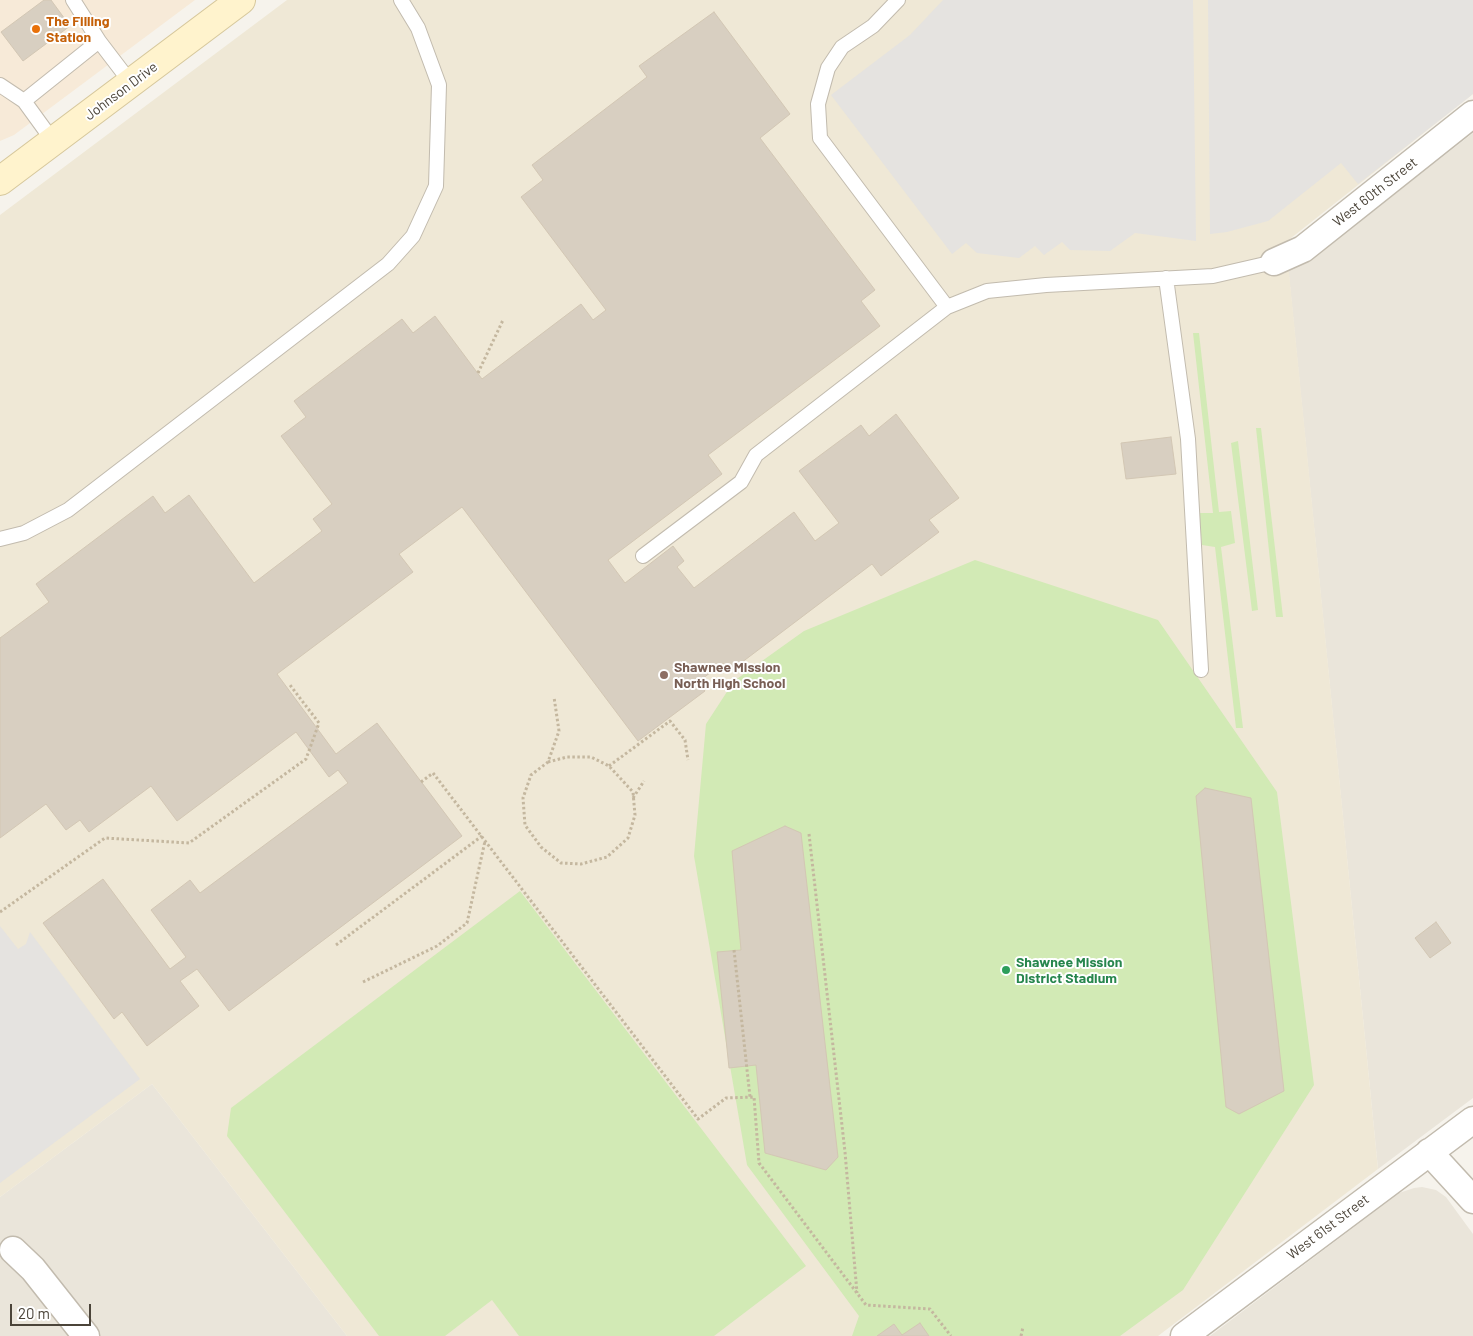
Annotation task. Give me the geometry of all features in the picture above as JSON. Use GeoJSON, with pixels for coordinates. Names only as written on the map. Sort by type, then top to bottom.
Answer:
{"type":"FeatureCollection","features":[{"type":"Feature","properties":{"kind":"main road","name":"Johnson Drive"},"geometry":{"type":"LineString","coordinates":[[0,181],[241,0]]}},
{"type":"Feature","properties":{"kind":"street","name":"West 60th Street"},"geometry":{"type":"LineString","coordinates":[[1274,262],[1303,249],[1473,114]]}},
{"type":"Feature","properties":{"kind":"street","name":"West 61st Street"},"geometry":{"type":"LineString","coordinates":[[1184,1336],[1473,1120]]}},
{"type":"Feature","properties":{"kind":"street"},"geometry":{"type":"LineString","coordinates":[[1429,1152],[1473,1200]]}},
{"type":"Feature","properties":{"kind":"street"},"geometry":{"type":"LineString","coordinates":[[13,1250],[33,1269],[86,1336]]}},
{"type":"Feature","properties":{"kind":"lane"},"geometry":{"type":"LineString","coordinates":[[73,0],[99,41],[131,83]]}},
{"type":"Feature","properties":{"kind":"lane"},"geometry":{"type":"LineString","coordinates":[[0,539],[24,533],[68,510],[388,264],[413,236],[436,186],[439,85],[418,28],[401,0]]}},
{"type":"Feature","properties":{"kind":"lane"},"geometry":{"type":"LineString","coordinates":[[898,0],[873,26],[842,47],[828,68],[818,104],[820,138],[947,307]]}},
{"type":"Feature","properties":{"kind":"lane"},"geometry":{"type":"LineString","coordinates":[[24,101],[99,41]]}},
{"type":"Feature","properties":{"kind":"lane"},"geometry":{"type":"LineString","coordinates":[[0,85],[24,101],[53,141]]}},
{"type":"Feature","properties":{"kind":"lane"},"geometry":{"type":"LineString","coordinates":[[642,556],[740,482],[756,455],[947,307],[987,291],[1046,285],[1213,276],[1274,262]]}},
{"type":"Feature","properties":{"kind":"lane"},"geometry":{"type":"LineString","coordinates":[[1166,278],[1188,440],[1200,670]]}},
{"type":"Feature","properties":{"kind":"path"},"geometry":{"type":"LineString","coordinates":[[478,373],[503,320]]}},
{"type":"Feature","properties":{"kind":"path"},"geometry":{"type":"LineString","coordinates":[[0,912],[105,838],[189,843],[306,759],[318,723],[290,685]]}},
{"type":"Feature","properties":{"kind":"path"},"geometry":{"type":"LineString","coordinates":[[548,762],[559,731],[554,697]]}},
{"type":"Feature","properties":{"kind":"path"},"geometry":{"type":"LineString","coordinates":[[609,766],[670,721],[685,740],[688,760]]}},
{"type":"Feature","properties":{"kind":"path"},"geometry":{"type":"LineString","coordinates":[[567,757],[591,757],[609,766],[632,792],[635,815],[628,838],[607,856],[581,864],[561,863],[541,847],[525,825],[523,798],[531,775],[548,762],[567,757]]}},
{"type":"Feature","properties":{"kind":"path"},"geometry":{"type":"LineString","coordinates":[[421,782],[433,773],[698,1119],[726,1098],[754,1097],[758,1163],[866,1305],[930,1310],[951,1336]]}},
{"type":"Feature","properties":{"kind":"path"},"geometry":{"type":"LineString","coordinates":[[633,798],[644,782]]}},
{"type":"Feature","properties":{"kind":"path"},"geometry":{"type":"LineString","coordinates":[[810,834],[845,1152],[858,1294]]}},
{"type":"Feature","properties":{"kind":"path"},"geometry":{"type":"LineString","coordinates":[[336,945],[482,836]]}},
{"type":"Feature","properties":{"kind":"path"},"geometry":{"type":"LineString","coordinates":[[363,982],[437,946],[467,923],[485,840]]}},
{"type":"Feature","properties":{"kind":"path"},"geometry":{"type":"LineString","coordinates":[[734,950],[750,1097]]}},
{"type":"Feature","properties":{"kind":"path"},"geometry":{"type":"LineString","coordinates":[[1021,1336],[1023,1327]]}},
{"type":"Feature","properties":{"kind":"shaded area"},"geometry":{"type":"Polygon","coordinates":[[[0,0],[195,0],[14,135],[0,141],[0,0]]]}},
{"type":"Feature","properties":{"kind":"shaded area","name":"Shawnee Mission North High School"},"geometry":{"type":"Polygon","coordinates":[[[287,0],[1473,0],[1473,94],[1286,242],[1378,1169],[1158,1336],[347,1336],[152,1084],[0,1197],[0,215],[287,0]]]}},
{"type":"Feature","properties":{"kind":"shaded area"},"geometry":{"type":"Polygon","coordinates":[[[943,0],[1193,0],[1196,241],[1135,233],[1110,251],[1070,250],[1062,242],[1044,255],[1035,246],[1019,258],[977,253],[966,243],[952,254],[831,95],[910,35],[943,0]]]}},
{"type":"Feature","properties":{"kind":"shaded area"},"geometry":{"type":"Polygon","coordinates":[[[1208,0],[1473,0],[1473,94],[1358,184],[1341,163],[1268,221],[1227,232],[1210,234],[1208,0]]]}},
{"type":"Feature","properties":{"kind":"shaded area"},"geometry":{"type":"Polygon","coordinates":[[[1473,133],[1473,1098],[1378,1169],[1288,266],[1327,247],[1473,133]]]}},
{"type":"Feature","properties":{"kind":"shaded area"},"geometry":{"type":"Polygon","coordinates":[[[0,926],[18,949],[26,944],[30,932],[140,1079],[0,1183],[0,926]]]}},
{"type":"Feature","properties":{"kind":"shaded area"},"geometry":{"type":"Polygon","coordinates":[[[152,1084],[347,1336],[0,1336],[0,1197],[152,1084]]]}},
{"type":"Feature","properties":{"kind":"shaded area"},"geometry":{"type":"Polygon","coordinates":[[[1422,1187],[1436,1190],[1446,1197],[1473,1234],[1473,1336],[1210,1336],[1399,1193],[1422,1187]]]}},
{"type":"Feature","properties":{"kind":"green space"},"geometry":{"type":"Polygon","coordinates":[[[1193,333],[1199,333],[1219,512],[1231,511],[1235,543],[1221,547],[1243,728],[1236,728],[1215,547],[1202,545],[1199,513],[1213,513],[1193,333]]]}},
{"type":"Feature","properties":{"kind":"green space"},"geometry":{"type":"Polygon","coordinates":[[[1256,428],[1261,428],[1283,617],[1276,617],[1256,428]]]}},
{"type":"Feature","properties":{"kind":"green space"},"geometry":{"type":"Polygon","coordinates":[[[1238,441],[1258,610],[1252,611],[1231,443],[1238,441]]]}},
{"type":"Feature","properties":{"kind":"green space","name":"Shawnee Mission District Stadium"},"geometry":{"type":"Polygon","coordinates":[[[975,560],[1158,620],[1277,792],[1314,1085],[1183,1290],[1120,1336],[852,1336],[859,1316],[747,1165],[694,856],[706,724],[734,681],[804,631],[975,560]]]}},
{"type":"Feature","properties":{"kind":"green space"},"geometry":{"type":"Polygon","coordinates":[[[520,891],[806,1266],[714,1336],[519,1336],[492,1300],[445,1336],[379,1336],[227,1136],[231,1108],[520,891]]]}},
{"type":"Feature","properties":{"kind":"building","name":"The Filling Station"},"geometry":{"type":"Polygon","coordinates":[[[44,0],[51,0],[70,26],[23,61],[1,32],[44,0]]]}},
{"type":"Feature","properties":{"kind":"building","name":"Shawnee Mission North High School"},"geometry":{"type":"Polygon","coordinates":[[[714,12],[790,114],[760,138],[875,290],[861,301],[880,326],[708,455],[722,474],[608,560],[625,583],[673,546],[684,561],[677,567],[694,588],[794,512],[815,541],[839,523],[799,471],[861,425],[869,436],[896,414],[959,498],[929,520],[939,532],[881,576],[872,564],[729,672],[723,663],[698,682],[705,691],[638,741],[462,507],[399,554],[413,572],[277,674],[336,754],[377,723],[462,836],[229,1011],[197,969],[180,981],[199,1006],[147,1046],[122,1012],[114,1019],[43,923],[103,879],[170,969],[186,957],[151,910],[190,880],[200,893],[348,783],[338,770],[329,777],[296,732],[177,821],[151,786],[89,832],[80,820],[66,830],[46,804],[0,838],[0,638],[49,602],[36,584],[153,496],[165,513],[189,495],[254,583],[322,531],[313,519],[332,504],[281,436],[306,417],[294,401],[402,319],[413,333],[435,316],[482,379],[581,304],[593,320],[606,310],[521,197],[543,180],[532,165],[647,77],[639,66],[714,12]]]}},
{"type":"Feature","properties":{"kind":"building"},"geometry":{"type":"Polygon","coordinates":[[[1171,437],[1176,474],[1126,479],[1121,443],[1171,437]]]}},
{"type":"Feature","properties":{"kind":"building"},"geometry":{"type":"Polygon","coordinates":[[[1205,788],[1251,798],[1284,1091],[1239,1114],[1226,1107],[1196,796],[1205,788]]]}},
{"type":"Feature","properties":{"kind":"building"},"geometry":{"type":"Polygon","coordinates":[[[785,826],[801,833],[838,1157],[826,1170],[765,1153],[756,1065],[729,1068],[717,952],[741,950],[732,851],[785,826]]]}},
{"type":"Feature","properties":{"kind":"building"},"geometry":{"type":"Polygon","coordinates":[[[1436,922],[1451,943],[1430,958],[1415,938],[1436,922]]]}},
{"type":"Feature","properties":{"kind":"building"},"geometry":{"type":"Polygon","coordinates":[[[920,1323],[929,1336],[877,1336],[894,1324],[902,1335],[920,1323]]]}},
{"type":"Feature","properties":{"kind":"place","name":"The Filling Station"},"geometry":{"type":"Point","coordinates":[36,29]}},
{"type":"Feature","properties":{"kind":"place","name":"Shawnee Mission North High School"},"geometry":{"type":"Point","coordinates":[664,675]}},
{"type":"Feature","properties":{"kind":"place","name":"Shawnee Mission District Stadium"},"geometry":{"type":"Point","coordinates":[1006,970]}}]}
